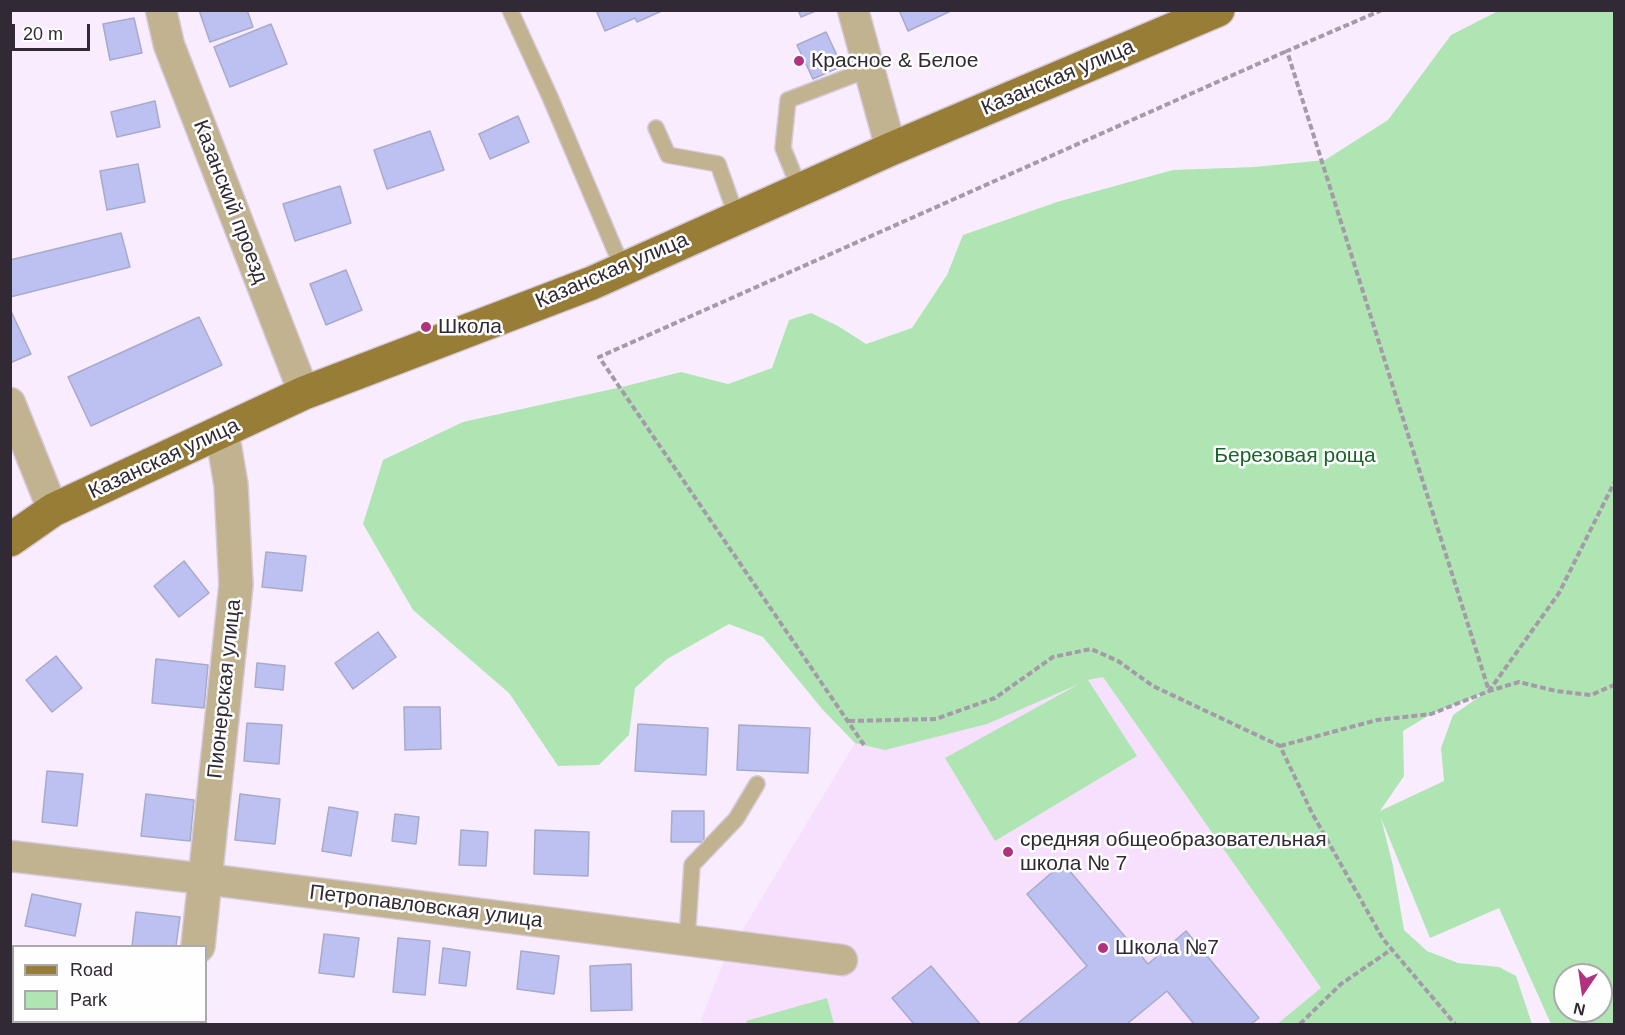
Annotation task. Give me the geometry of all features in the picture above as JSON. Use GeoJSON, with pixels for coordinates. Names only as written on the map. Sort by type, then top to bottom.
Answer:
{"type":"FeatureCollection","features":[{"type":"Feature","properties":{"kind":"main road","name":"Казанская улица"},"geometry":{"type":"LineString","coordinates":[[10,540],[53,510],[304,393],[592,283],[891,149],[1218,10]]}},
{"type":"Feature","properties":{"kind":"street","name":"Казанский проезд"},"geometry":{"type":"LineString","coordinates":[[161,10],[169,45],[304,393]]}},
{"type":"Feature","properties":{"kind":"street"},"geometry":{"type":"LineString","coordinates":[[853,10],[891,149]]}},
{"type":"Feature","properties":{"kind":"street"},"geometry":{"type":"LineString","coordinates":[[10,403],[53,510]]}},
{"type":"Feature","properties":{"kind":"street","name":"Пионерская улица"},"geometry":{"type":"LineString","coordinates":[[198,945],[236,585],[231,485],[222,432]]}},
{"type":"Feature","properties":{"kind":"street","name":"Петропавловская улица"},"geometry":{"type":"LineString","coordinates":[[10,856],[842,960]]}},
{"type":"Feature","properties":{"kind":"lane"},"geometry":{"type":"LineString","coordinates":[[510,10],[550,97],[623,269]]}},
{"type":"Feature","properties":{"kind":"lane"},"geometry":{"type":"LineString","coordinates":[[800,190],[783,148],[788,100],[869,69]]}},
{"type":"Feature","properties":{"kind":"lane"},"geometry":{"type":"LineString","coordinates":[[656,128],[669,155],[718,164],[738,218]]}},
{"type":"Feature","properties":{"kind":"lane"},"geometry":{"type":"LineString","coordinates":[[687,940],[692,865],[736,819],[757,784]]}},
{"type":"Feature","properties":{"kind":"path"},"geometry":{"type":"LineString","coordinates":[[864,745],[599,357],[1382,10]]}},
{"type":"Feature","properties":{"kind":"path"},"geometry":{"type":"LineString","coordinates":[[1287,51],[1489,691]]}},
{"type":"Feature","properties":{"kind":"path"},"geometry":{"type":"LineString","coordinates":[[1489,691],[1559,593],[1614,483]]}},
{"type":"Feature","properties":{"kind":"path"},"geometry":{"type":"LineString","coordinates":[[848,721],[936,718],[995,698],[1053,657],[1091,649],[1118,661],[1153,686],[1280,746],[1312,813],[1383,939],[1455,1024]]}},
{"type":"Feature","properties":{"kind":"path"},"geometry":{"type":"LineString","coordinates":[[1280,746],[1377,720],[1431,714],[1489,691],[1520,682],[1556,691],[1592,695],[1614,685]]}},
{"type":"Feature","properties":{"kind":"path"},"geometry":{"type":"LineString","coordinates":[[1300,1024],[1341,984],[1392,949]]}},
{"type":"Feature","properties":{"kind":"shaded area","name":"средняя общеобразовательная школа № 7"},"geometry":{"type":"Polygon","coordinates":[[[1096,666],[1321,988],[1277,1024],[703,1024],[701,1020],[724,961],[855,743],[1096,666]]]}},
{"type":"Feature","properties":{"kind":"green space","name":"Березовая роща"},"geometry":{"type":"Polygon","coordinates":[[[1500,10],[1614,11],[1614,1024],[1551,1024],[1499,908],[1430,938],[1381,818],[1393,866],[1404,930],[1427,951],[1458,963],[1499,967],[1516,976],[1532,1024],[1277,1024],[1321,988],[1103,677],[1088,680],[1137,756],[995,841],[945,758],[1079,684],[987,724],[885,750],[855,743],[823,710],[763,637],[729,624],[667,659],[635,688],[629,735],[599,765],[558,766],[509,693],[413,610],[363,524],[383,460],[463,422],[681,372],[728,384],[772,368],[789,320],[811,313],[838,326],[866,344],[912,328],[947,275],[963,235],[1057,202],[1173,170],[1255,167],[1325,160],[1388,120],[1451,35],[1500,10]],[[1486,692],[1431,714],[1403,731],[1404,776],[1380,811],[1444,781],[1441,748],[1453,715],[1486,692]]]}},
{"type":"Feature","properties":{"kind":"green space"},"geometry":{"type":"Polygon","coordinates":[[[827,998],[834,1024],[747,1024],[746,1021],[827,998]]]}},
{"type":"Feature","properties":{"kind":"building"},"geometry":{"type":"Polygon","coordinates":[[[199,10],[247,10],[253,27],[210,42],[199,10]]]}},
{"type":"Feature","properties":{"kind":"building"},"geometry":{"type":"Polygon","coordinates":[[[596,10],[664,10],[637,22],[635,18],[605,31],[596,10]]]}},
{"type":"Feature","properties":{"kind":"building"},"geometry":{"type":"Polygon","coordinates":[[[798,10],[818,10],[801,17],[798,10]]]}},
{"type":"Feature","properties":{"kind":"building"},"geometry":{"type":"Polygon","coordinates":[[[899,10],[953,10],[908,31],[899,10]]]}},
{"type":"Feature","properties":{"kind":"building"},"geometry":{"type":"Polygon","coordinates":[[[134,18],[142,53],[110,60],[103,24],[134,18]]]}},
{"type":"Feature","properties":{"kind":"building"},"geometry":{"type":"Polygon","coordinates":[[[271,24],[287,64],[230,87],[214,47],[271,24]]]}},
{"type":"Feature","properties":{"kind":"building"},"geometry":{"type":"Polygon","coordinates":[[[826,32],[842,66],[813,79],[797,45],[826,32]]]}},
{"type":"Feature","properties":{"kind":"building"},"geometry":{"type":"Polygon","coordinates":[[[155,101],[160,127],[117,137],[111,112],[155,101]]]}},
{"type":"Feature","properties":{"kind":"building"},"geometry":{"type":"Polygon","coordinates":[[[518,116],[529,142],[490,159],[479,134],[518,116]]]}},
{"type":"Feature","properties":{"kind":"building"},"geometry":{"type":"Polygon","coordinates":[[[430,131],[444,170],[387,189],[374,150],[430,131]]]}},
{"type":"Feature","properties":{"kind":"building"},"geometry":{"type":"Polygon","coordinates":[[[138,164],[145,202],[107,210],[100,171],[138,164]]]}},
{"type":"Feature","properties":{"kind":"building"},"geometry":{"type":"Polygon","coordinates":[[[340,186],[351,223],[295,241],[283,204],[340,186]]]}},
{"type":"Feature","properties":{"kind":"building"},"geometry":{"type":"Polygon","coordinates":[[[121,233],[130,267],[10,297],[10,260],[121,233]]]}},
{"type":"Feature","properties":{"kind":"building"},"geometry":{"type":"Polygon","coordinates":[[[346,270],[362,310],[326,325],[310,284],[346,270]]]}},
{"type":"Feature","properties":{"kind":"building"},"geometry":{"type":"Polygon","coordinates":[[[10,309],[31,354],[12,362],[10,359],[10,309]]]}},
{"type":"Feature","properties":{"kind":"building"},"geometry":{"type":"Polygon","coordinates":[[[199,317],[222,365],[91,426],[68,377],[199,317]]]}},
{"type":"Feature","properties":{"kind":"building"},"geometry":{"type":"Polygon","coordinates":[[[266,552],[306,556],[302,591],[262,587],[266,552]]]}},
{"type":"Feature","properties":{"kind":"building"},"geometry":{"type":"Polygon","coordinates":[[[184,561],[209,593],[179,617],[154,586],[184,561]]]}},
{"type":"Feature","properties":{"kind":"building"},"geometry":{"type":"Polygon","coordinates":[[[378,632],[396,657],[353,689],[335,663],[378,632]]]}},
{"type":"Feature","properties":{"kind":"building"},"geometry":{"type":"Polygon","coordinates":[[[56,656],[82,688],[52,712],[26,680],[56,656]]]}},
{"type":"Feature","properties":{"kind":"building"},"geometry":{"type":"Polygon","coordinates":[[[156,659],[208,665],[204,708],[152,703],[156,659]]]}},
{"type":"Feature","properties":{"kind":"building"},"geometry":{"type":"Polygon","coordinates":[[[257,663],[285,666],[283,690],[255,687],[257,663]]]}},
{"type":"Feature","properties":{"kind":"building"},"geometry":{"type":"Polygon","coordinates":[[[404,707],[440,707],[441,749],[405,750],[404,707]]]}},
{"type":"Feature","properties":{"kind":"building"},"geometry":{"type":"Polygon","coordinates":[[[247,723],[282,725],[279,764],[244,761],[247,723]]]}},
{"type":"Feature","properties":{"kind":"building"},"geometry":{"type":"Polygon","coordinates":[[[638,724],[708,728],[706,775],[635,771],[638,724]]]}},
{"type":"Feature","properties":{"kind":"building"},"geometry":{"type":"Polygon","coordinates":[[[739,725],[810,728],[808,773],[737,770],[739,725]]]}},
{"type":"Feature","properties":{"kind":"building"},"geometry":{"type":"Polygon","coordinates":[[[47,771],[83,774],[77,826],[42,822],[47,771]]]}},
{"type":"Feature","properties":{"kind":"building"},"geometry":{"type":"Polygon","coordinates":[[[146,794],[194,800],[190,841],[141,836],[146,794]]]}},
{"type":"Feature","properties":{"kind":"building"},"geometry":{"type":"Polygon","coordinates":[[[240,794],[280,799],[275,844],[235,840],[240,794]]]}},
{"type":"Feature","properties":{"kind":"building"},"geometry":{"type":"Polygon","coordinates":[[[329,807],[358,812],[351,856],[322,851],[329,807]]]}},
{"type":"Feature","properties":{"kind":"building"},"geometry":{"type":"Polygon","coordinates":[[[672,811],[704,811],[704,842],[671,842],[672,811]]]}},
{"type":"Feature","properties":{"kind":"building"},"geometry":{"type":"Polygon","coordinates":[[[395,814],[419,817],[416,844],[392,841],[395,814]]]}},
{"type":"Feature","properties":{"kind":"building"},"geometry":{"type":"Polygon","coordinates":[[[461,830],[488,832],[486,866],[459,865],[461,830]]]}},
{"type":"Feature","properties":{"kind":"building"},"geometry":{"type":"Polygon","coordinates":[[[535,830],[589,832],[588,876],[534,874],[535,830]]]}},
{"type":"Feature","properties":{"kind":"building","name":"Школа №7"},"geometry":{"type":"Polygon","coordinates":[[[1063,863],[1148,964],[1186,931],[1259,1018],[1251,1024],[1194,1024],[1167,991],[1127,1024],[1017,1024],[1087,966],[1027,894],[1063,863]]]}},
{"type":"Feature","properties":{"kind":"building"},"geometry":{"type":"Polygon","coordinates":[[[32,894],[81,904],[75,936],[25,926],[32,894]]]}},
{"type":"Feature","properties":{"kind":"building"},"geometry":{"type":"Polygon","coordinates":[[[136,912],[180,917],[176,945],[132,945],[136,912]]]}},
{"type":"Feature","properties":{"kind":"building"},"geometry":{"type":"Polygon","coordinates":[[[324,934],[359,938],[354,977],[319,973],[324,934]]]}},
{"type":"Feature","properties":{"kind":"building"},"geometry":{"type":"Polygon","coordinates":[[[398,938],[430,941],[425,995],[393,992],[398,938]]]}},
{"type":"Feature","properties":{"kind":"building"},"geometry":{"type":"Polygon","coordinates":[[[443,948],[470,952],[466,986],[439,983],[443,948]]]}},
{"type":"Feature","properties":{"kind":"building"},"geometry":{"type":"Polygon","coordinates":[[[521,951],[559,956],[554,994],[517,989],[521,951]]]}},
{"type":"Feature","properties":{"kind":"building"},"geometry":{"type":"Polygon","coordinates":[[[631,964],[632,1010],[591,1011],[590,966],[631,964]]]}},
{"type":"Feature","properties":{"kind":"building"},"geometry":{"type":"Polygon","coordinates":[[[931,966],[980,1024],[914,1024],[892,998],[931,966]]]}},
{"type":"Feature","properties":{"kind":"building"},"geometry":{"type":"Polygon","coordinates":[[[12,1011],[12,1023],[36,1023],[36,1024],[10,1024],[12,1011]]]}},
{"type":"Feature","properties":{"kind":"place","name":"Красное & Белое"},"geometry":{"type":"Point","coordinates":[799,61]}},
{"type":"Feature","properties":{"kind":"place","name":"Школа"},"geometry":{"type":"Point","coordinates":[426,327]}},
{"type":"Feature","properties":{"kind":"place","name":"средняя общеобразовательная школа № 7"},"geometry":{"type":"Point","coordinates":[1008,852]}},
{"type":"Feature","properties":{"kind":"place","name":"Школа №7"},"geometry":{"type":"Point","coordinates":[1103,948]}}]}
